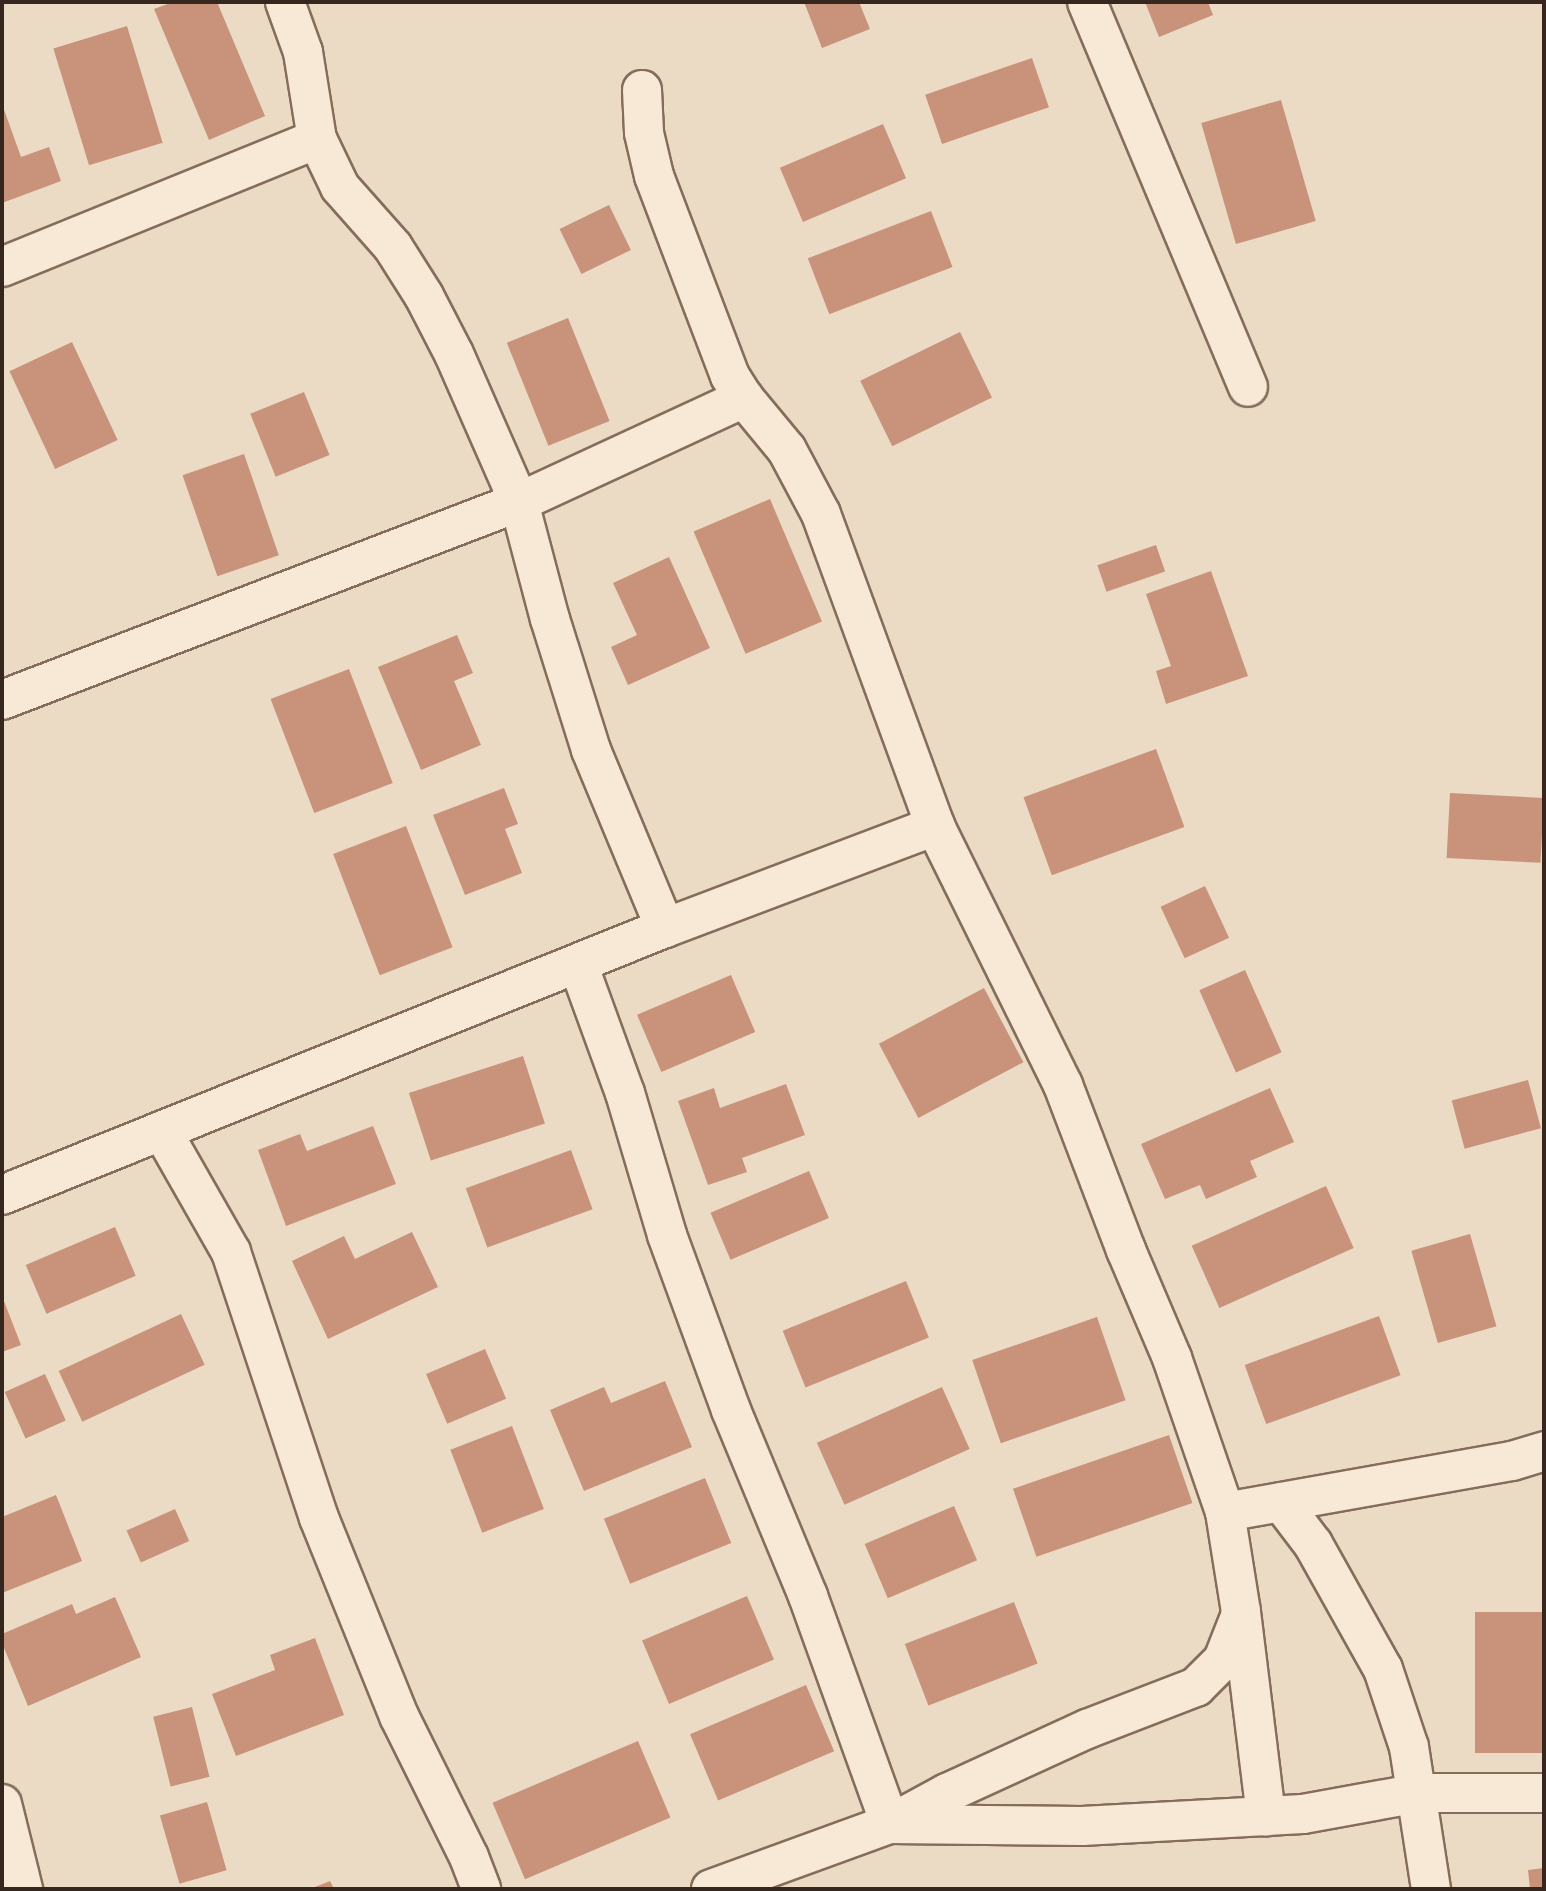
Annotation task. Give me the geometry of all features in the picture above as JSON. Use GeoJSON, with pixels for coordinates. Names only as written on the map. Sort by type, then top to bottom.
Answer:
{"type":"FeatureCollection","features":[{"type":"Feature","properties":{"kind":"street"},"geometry":{"type":"LineString","coordinates":[[285,2],[303,52],[317,139],[340,187],[393,247],[424,296],[454,354],[519,502],[550,619],[591,750],[665,928]]}},
{"type":"Feature","properties":{"kind":"street"},"geometry":{"type":"LineString","coordinates":[[1087,2],[1248,387]]}},
{"type":"Feature","properties":{"kind":"street"},"geometry":{"type":"LineString","coordinates":[[642,90],[644,133],[654,176],[730,376],[744,398],[787,450],[821,514],[935,826],[1063,1085],[1126,1250],[1172,1358],[1225,1512],[1241,1612],[1266,1816]]}},
{"type":"Feature","properties":{"kind":"street"},"geometry":{"type":"LineString","coordinates":[[2,267],[317,139]]}},
{"type":"Feature","properties":{"kind":"street"},"geometry":{"type":"LineString","coordinates":[[2,700],[519,502],[744,398]]}},
{"type":"Feature","properties":{"kind":"street"},"geometry":{"type":"LineString","coordinates":[[2,1195],[665,928],[935,826]]}},
{"type":"Feature","properties":{"kind":"street"},"geometry":{"type":"LineString","coordinates":[[578,964],[625,1093],[667,1235],[703,1335],[808,1596],[891,1824]]}},
{"type":"Feature","properties":{"kind":"street"},"geometry":{"type":"LineString","coordinates":[[162,1131],[230,1252],[319,1518],[399,1716],[469,1857],[481,1889]]}},
{"type":"Feature","properties":{"kind":"street"},"geometry":{"type":"LineString","coordinates":[[1225,1512],[1512,1461],[1544,1451]]}},
{"type":"Feature","properties":{"kind":"street"},"geometry":{"type":"LineString","coordinates":[[1281,1502],[1314,1544],[1383,1669],[1409,1747],[1431,1889]]}},
{"type":"Feature","properties":{"kind":"street"},"geometry":{"type":"LineString","coordinates":[[711,1889],[891,1824],[947,1793],[1087,1729],[1196,1687],[1223,1660],[1241,1612]]}},
{"type":"Feature","properties":{"kind":"street"},"geometry":{"type":"LineString","coordinates":[[891,1824],[1082,1826],[1303,1814],[1418,1793],[1544,1793]]}},
{"type":"Feature","properties":{"kind":"street"},"geometry":{"type":"LineString","coordinates":[[2,1804],[23,1889]]}},
{"type":"Feature","properties":{"kind":"building"},"geometry":{"type":"Polygon","coordinates":[[[173,2],[217,2],[265,116],[209,140],[154,9],[173,2]]]}},
{"type":"Feature","properties":{"kind":"building"},"geometry":{"type":"Polygon","coordinates":[[[804,2],[859,2],[870,29],[822,48],[804,2]]]}},
{"type":"Feature","properties":{"kind":"building"},"geometry":{"type":"Polygon","coordinates":[[[1145,2],[1208,2],[1213,15],[1159,37],[1145,2]]]}},
{"type":"Feature","properties":{"kind":"building"},"geometry":{"type":"Polygon","coordinates":[[[127,26],[163,143],[89,165],[53,49],[127,26]]]}},
{"type":"Feature","properties":{"kind":"building"},"geometry":{"type":"Polygon","coordinates":[[[1032,58],[1049,107],[942,144],[925,95],[1032,58]]]}},
{"type":"Feature","properties":{"kind":"building"},"geometry":{"type":"Polygon","coordinates":[[[1281,100],[1316,221],[1236,244],[1201,123],[1281,100]]]}},
{"type":"Feature","properties":{"kind":"building"},"geometry":{"type":"Polygon","coordinates":[[[2,104],[21,157],[49,147],[61,181],[2,203],[2,104]]]}},
{"type":"Feature","properties":{"kind":"building"},"geometry":{"type":"Polygon","coordinates":[[[883,124],[906,178],[803,222],[780,168],[883,124]]]}},
{"type":"Feature","properties":{"kind":"building"},"geometry":{"type":"Polygon","coordinates":[[[609,205],[631,250],[581,274],[560,229],[609,205]]]}},
{"type":"Feature","properties":{"kind":"building"},"geometry":{"type":"Polygon","coordinates":[[[931,211],[953,267],[829,314],[808,258],[931,211]]]}},
{"type":"Feature","properties":{"kind":"building"},"geometry":{"type":"Polygon","coordinates":[[[568,318],[610,421],[548,446],[507,343],[568,318]]]}},
{"type":"Feature","properties":{"kind":"building"},"geometry":{"type":"Polygon","coordinates":[[[960,332],[992,398],[892,446],[860,381],[960,332]]]}},
{"type":"Feature","properties":{"kind":"building"},"geometry":{"type":"Polygon","coordinates":[[[72,342],[118,440],[55,469],[9,371],[72,342]]]}},
{"type":"Feature","properties":{"kind":"building"},"geometry":{"type":"Polygon","coordinates":[[[304,392],[329,455],[276,477],[250,414],[304,392]]]}},
{"type":"Feature","properties":{"kind":"building"},"geometry":{"type":"Polygon","coordinates":[[[244,454],[279,555],[217,576],[183,475],[244,454]]]}},
{"type":"Feature","properties":{"kind":"building"},"geometry":{"type":"Polygon","coordinates":[[[770,499],[822,621],[746,654],[694,531],[770,499]]]}},
{"type":"Feature","properties":{"kind":"building"},"geometry":{"type":"Polygon","coordinates":[[[1156,545],[1165,571],[1106,592],[1097,565],[1156,545]]]}},
{"type":"Feature","properties":{"kind":"building"},"geometry":{"type":"Polygon","coordinates":[[[669,557],[710,648],[628,685],[611,647],[637,635],[613,583],[669,557]]]}},
{"type":"Feature","properties":{"kind":"building"},"geometry":{"type":"Polygon","coordinates":[[[1211,571],[1248,676],[1166,704],[1156,671],[1171,666],[1146,594],[1211,571]]]}},
{"type":"Feature","properties":{"kind":"building"},"geometry":{"type":"Polygon","coordinates":[[[457,635],[473,673],[454,681],[481,745],[421,770],[378,667],[457,635]]]}},
{"type":"Feature","properties":{"kind":"building"},"geometry":{"type":"Polygon","coordinates":[[[349,669],[393,783],[314,813],[271,699],[349,669]]]}},
{"type":"Feature","properties":{"kind":"building"},"geometry":{"type":"Polygon","coordinates":[[[1156,749],[1184,827],[1052,875],[1024,797],[1156,749]]]}},
{"type":"Feature","properties":{"kind":"building"},"geometry":{"type":"Polygon","coordinates":[[[504,788],[518,824],[505,829],[522,873],[465,895],[433,815],[504,788]]]}},
{"type":"Feature","properties":{"kind":"building"},"geometry":{"type":"Polygon","coordinates":[[[1450,793],[1544,798],[1540,863],[1447,858],[1450,793]]]}},
{"type":"Feature","properties":{"kind":"building"},"geometry":{"type":"Polygon","coordinates":[[[406,826],[453,947],[380,975],[333,854],[406,826]]]}},
{"type":"Feature","properties":{"kind":"building"},"geometry":{"type":"Polygon","coordinates":[[[1205,886],[1229,938],[1185,958],[1161,907],[1205,886]]]}},
{"type":"Feature","properties":{"kind":"building"},"geometry":{"type":"Polygon","coordinates":[[[1245,970],[1282,1052],[1236,1073],[1199,990],[1245,970]]]}},
{"type":"Feature","properties":{"kind":"building"},"geometry":{"type":"Polygon","coordinates":[[[731,975],[755,1032],[661,1072],[637,1015],[731,975]]]}},
{"type":"Feature","properties":{"kind":"building"},"geometry":{"type":"Polygon","coordinates":[[[984,988],[1023,1062],[918,1118],[879,1044],[984,988]]]}},
{"type":"Feature","properties":{"kind":"building"},"geometry":{"type":"Polygon","coordinates":[[[523,1056],[545,1124],[431,1161],[409,1093],[523,1056]]]}},
{"type":"Feature","properties":{"kind":"building"},"geometry":{"type":"Polygon","coordinates":[[[1528,1080],[1541,1128],[1465,1149],[1452,1100],[1528,1080]]]}},
{"type":"Feature","properties":{"kind":"building"},"geometry":{"type":"Polygon","coordinates":[[[786,1084],[805,1135],[742,1158],[747,1172],[708,1185],[678,1101],[714,1088],[720,1108],[786,1084]]]}},
{"type":"Feature","properties":{"kind":"building"},"geometry":{"type":"Polygon","coordinates":[[[1270,1088],[1294,1142],[1250,1161],[1257,1177],[1206,1199],[1200,1185],[1165,1199],[1141,1144],[1270,1088]]]}},
{"type":"Feature","properties":{"kind":"building"},"geometry":{"type":"Polygon","coordinates":[[[373,1126],[396,1184],[286,1226],[258,1150],[300,1134],[307,1151],[373,1126]]]}},
{"type":"Feature","properties":{"kind":"building"},"geometry":{"type":"Polygon","coordinates":[[[571,1150],[593,1209],[487,1248],[466,1188],[571,1150]]]}},
{"type":"Feature","properties":{"kind":"building"},"geometry":{"type":"Polygon","coordinates":[[[809,1171],[829,1218],[730,1260],[711,1213],[809,1171]]]}},
{"type":"Feature","properties":{"kind":"building"},"geometry":{"type":"Polygon","coordinates":[[[1326,1186],[1354,1248],[1219,1308],[1192,1246],[1326,1186]]]}},
{"type":"Feature","properties":{"kind":"building"},"geometry":{"type":"Polygon","coordinates":[[[115,1227],[136,1276],[46,1314],[26,1265],[115,1227]]]}},
{"type":"Feature","properties":{"kind":"building"},"geometry":{"type":"Polygon","coordinates":[[[412,1232],[438,1287],[328,1339],[292,1261],[344,1236],[355,1259],[412,1232]]]}},
{"type":"Feature","properties":{"kind":"building"},"geometry":{"type":"Polygon","coordinates":[[[1470,1234],[1496,1326],[1438,1343],[1411,1251],[1470,1234]]]}},
{"type":"Feature","properties":{"kind":"building"},"geometry":{"type":"Polygon","coordinates":[[[906,1281],[929,1338],[806,1387],[783,1331],[906,1281]]]}},
{"type":"Feature","properties":{"kind":"building"},"geometry":{"type":"Polygon","coordinates":[[[2,1296],[21,1345],[2,1352],[2,1296]]]}},
{"type":"Feature","properties":{"kind":"building"},"geometry":{"type":"Polygon","coordinates":[[[181,1314],[205,1365],[82,1422],[59,1371],[181,1314]]]}},
{"type":"Feature","properties":{"kind":"building"},"geometry":{"type":"Polygon","coordinates":[[[1379,1316],[1401,1375],[1266,1424],[1245,1365],[1379,1316]]]}},
{"type":"Feature","properties":{"kind":"building"},"geometry":{"type":"Polygon","coordinates":[[[1097,1317],[1126,1400],[1001,1443],[972,1360],[1097,1317]]]}},
{"type":"Feature","properties":{"kind":"building"},"geometry":{"type":"Polygon","coordinates":[[[485,1349],[506,1399],[447,1424],[426,1374],[485,1349]]]}},
{"type":"Feature","properties":{"kind":"building"},"geometry":{"type":"Polygon","coordinates":[[[45,1374],[66,1421],[26,1438],[5,1392],[45,1374]]]}},
{"type":"Feature","properties":{"kind":"building"},"geometry":{"type":"Polygon","coordinates":[[[665,1381],[692,1447],[584,1491],[550,1410],[604,1387],[611,1403],[665,1381]]]}},
{"type":"Feature","properties":{"kind":"building"},"geometry":{"type":"Polygon","coordinates":[[[942,1387],[970,1449],[845,1505],[817,1443],[942,1387]]]}},
{"type":"Feature","properties":{"kind":"building"},"geometry":{"type":"Polygon","coordinates":[[[512,1426],[544,1509],[482,1533],[450,1450],[512,1426]]]}},
{"type":"Feature","properties":{"kind":"building"},"geometry":{"type":"Polygon","coordinates":[[[1169,1435],[1192,1503],[1036,1557],[1013,1489],[1169,1435]]]}},
{"type":"Feature","properties":{"kind":"building"},"geometry":{"type":"Polygon","coordinates":[[[705,1478],[731,1543],[630,1584],[604,1519],[705,1478]]]}},
{"type":"Feature","properties":{"kind":"building"},"geometry":{"type":"Polygon","coordinates":[[[56,1495],[82,1561],[2,1593],[2,1517],[56,1495]]]}},
{"type":"Feature","properties":{"kind":"building"},"geometry":{"type":"Polygon","coordinates":[[[954,1506],[977,1560],[888,1598],[865,1544],[954,1506]]]}},
{"type":"Feature","properties":{"kind":"building"},"geometry":{"type":"Polygon","coordinates":[[[175,1509],[189,1541],[141,1563],[127,1531],[175,1509]]]}},
{"type":"Feature","properties":{"kind":"building"},"geometry":{"type":"Polygon","coordinates":[[[747,1596],[774,1660],[669,1704],[642,1641],[747,1596]]]}},
{"type":"Feature","properties":{"kind":"building"},"geometry":{"type":"Polygon","coordinates":[[[115,1597],[141,1657],[28,1706],[2,1643],[2,1634],[72,1604],[76,1614],[115,1597]]]}},
{"type":"Feature","properties":{"kind":"building"},"geometry":{"type":"Polygon","coordinates":[[[1014,1602],[1038,1664],[928,1706],[905,1644],[1014,1602]]]}},
{"type":"Feature","properties":{"kind":"building"},"geometry":{"type":"Polygon","coordinates":[[[1475,1612],[1543,1612],[1543,1753],[1475,1753],[1475,1612]]]}},
{"type":"Feature","properties":{"kind":"building"},"geometry":{"type":"Polygon","coordinates":[[[315,1638],[344,1715],[236,1756],[212,1694],[275,1670],[270,1655],[315,1638]]]}},
{"type":"Feature","properties":{"kind":"building"},"geometry":{"type":"Polygon","coordinates":[[[806,1685],[834,1751],[718,1801],[690,1734],[806,1685]]]}},
{"type":"Feature","properties":{"kind":"building"},"geometry":{"type":"Polygon","coordinates":[[[192,1707],[209,1777],[171,1787],[153,1717],[192,1707]]]}},
{"type":"Feature","properties":{"kind":"building"},"geometry":{"type":"Polygon","coordinates":[[[638,1741],[670,1817],[525,1879],[493,1803],[638,1741]]]}},
{"type":"Feature","properties":{"kind":"building"},"geometry":{"type":"Polygon","coordinates":[[[207,1802],[227,1870],[179,1884],[160,1816],[207,1802]]]}},
{"type":"Feature","properties":{"kind":"building"},"geometry":{"type":"Polygon","coordinates":[[[1544,1868],[1544,1889],[1530,1889],[1528,1870],[1544,1868]]]}},
{"type":"Feature","properties":{"kind":"building"},"geometry":{"type":"Polygon","coordinates":[[[330,1881],[334,1889],[310,1889],[330,1881]]]}}]}
